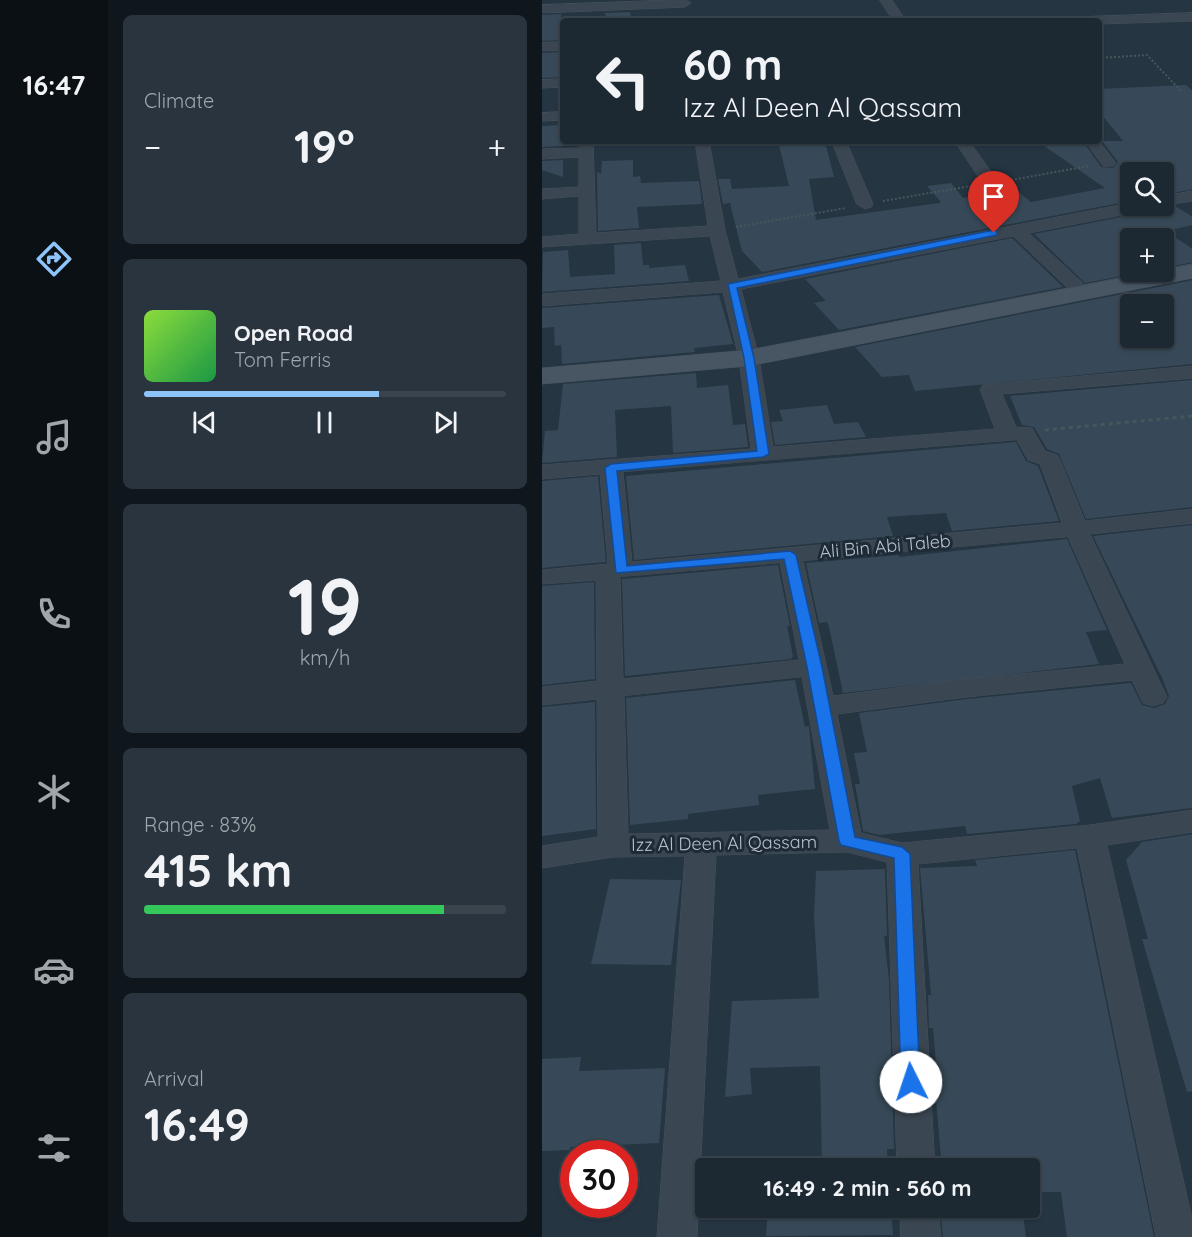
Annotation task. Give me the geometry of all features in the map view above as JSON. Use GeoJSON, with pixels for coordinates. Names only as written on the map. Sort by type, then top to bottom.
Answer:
{"type":"FeatureCollection","features":[{"type":"Feature","properties":{"kind":"street"},"geometry":{"type":"LineString","coordinates":[[886,0],[898,18]]}},
{"type":"Feature","properties":{"kind":"street"},"geometry":{"type":"LineString","coordinates":[[542,9],[684,5]]}},
{"type":"Feature","properties":{"kind":"street"},"geometry":{"type":"LineString","coordinates":[[1102,20],[1193,16]]}},
{"type":"Feature","properties":{"kind":"street"},"geometry":{"type":"LineString","coordinates":[[542,47],[560,46]]}},
{"type":"Feature","properties":{"kind":"street"},"geometry":{"type":"LineString","coordinates":[[542,84],[560,83]]}},
{"type":"Feature","properties":{"kind":"street"},"geometry":{"type":"LineString","coordinates":[[542,117],[560,116]]}},
{"type":"Feature","properties":{"kind":"street"},"geometry":{"type":"LineString","coordinates":[[703,144],[717,230],[749,358],[763,454]]}},
{"type":"Feature","properties":{"kind":"street"},"geometry":{"type":"LineString","coordinates":[[840,144],[865,204]]}},
{"type":"Feature","properties":{"kind":"street"},"geometry":{"type":"LineString","coordinates":[[964,144],[991,183]]}},
{"type":"Feature","properties":{"kind":"street"},"geometry":{"type":"LineString","coordinates":[[1094,144],[1108,163]]}},
{"type":"Feature","properties":{"kind":"street"},"geometry":{"type":"LineString","coordinates":[[542,154],[586,147],[588,239]]}},
{"type":"Feature","properties":{"kind":"street"},"geometry":{"type":"LineString","coordinates":[[542,194],[587,191]]}},
{"type":"Feature","properties":{"kind":"street"},"geometry":{"type":"LineString","coordinates":[[1174,200],[1193,196]]}},
{"type":"Feature","properties":{"kind":"street"},"geometry":{"type":"LineString","coordinates":[[542,300],[731,286],[1015,228],[1120,210]]}},
{"type":"Feature","properties":{"kind":"street"},"geometry":{"type":"LineString","coordinates":[[1015,228],[1082,292]]}},
{"type":"Feature","properties":{"kind":"street"},"geometry":{"type":"LineString","coordinates":[[542,242],[717,230]]}},
{"type":"Feature","properties":{"kind":"street"},"geometry":{"type":"LineString","coordinates":[[542,376],[749,358],[1193,271]]}},
{"type":"Feature","properties":{"kind":"street"},"geometry":{"type":"LineString","coordinates":[[1153,697],[1076,529],[1049,460],[1037,455],[1016,433],[990,389],[1193,372]]}},
{"type":"Feature","properties":{"kind":"street"},"geometry":{"type":"LineString","coordinates":[[542,472],[1016,433]]}},
{"type":"Feature","properties":{"kind":"street"},"geometry":{"type":"LineString","coordinates":[[611,468],[614,571],[613,846]]}},
{"type":"Feature","properties":{"kind":"street","name":"Ali Bin Abi Taleb"},"geometry":{"type":"LineString","coordinates":[[542,577],[1076,529],[1193,516]]}},
{"type":"Feature","properties":{"kind":"street"},"geometry":{"type":"LineString","coordinates":[[790,555],[847,841]]}},
{"type":"Feature","properties":{"kind":"street"},"geometry":{"type":"LineString","coordinates":[[542,696],[814,667]]}},
{"type":"Feature","properties":{"kind":"street"},"geometry":{"type":"LineString","coordinates":[[822,707],[967,688],[1141,671]]}},
{"type":"Feature","properties":{"kind":"street","name":"Izz Al Deen Al Qassam"},"geometry":{"type":"LineString","coordinates":[[542,857],[613,846],[847,841],[902,854],[1090,836],[1193,821]]}},
{"type":"Feature","properties":{"kind":"street"},"geometry":{"type":"LineString","coordinates":[[1090,836],[1176,1237]]}},
{"type":"Feature","properties":{"kind":"street"},"geometry":{"type":"LineString","coordinates":[[677,1237],[701,843]]}},
{"type":"Feature","properties":{"kind":"street"},"geometry":{"type":"LineString","coordinates":[[902,854],[908,1039],[915,1158]]}},
{"type":"Feature","properties":{"kind":"street"},"geometry":{"type":"LineString","coordinates":[[920,1218],[921,1237]]}},
{"type":"Feature","properties":{"kind":"path"},"geometry":{"type":"LineString","coordinates":[[1102,58],[1147,55],[1181,91]]}},
{"type":"Feature","properties":{"kind":"path"},"geometry":{"type":"LineString","coordinates":[[1016,433],[1193,416]]}},
{"type":"Feature","properties":{"kind":"building"},"geometry":{"type":"Polygon","coordinates":[[[630,12],[631,18],[606,18],[605,13],[630,12]]]}},
{"type":"Feature","properties":{"kind":"building"},"geometry":{"type":"Polygon","coordinates":[[[561,14],[560,40],[542,41],[542,15],[561,14]]]}},
{"type":"Feature","properties":{"kind":"building"},"geometry":{"type":"Polygon","coordinates":[[[560,52],[560,77],[542,78],[542,53],[560,52]]]}},
{"type":"Feature","properties":{"kind":"building"},"geometry":{"type":"Polygon","coordinates":[[[1186,85],[1193,91],[1193,189],[1174,193],[1174,162],[1120,162],[1120,203],[762,272],[742,251],[730,203],[723,204],[718,179],[730,179],[732,189],[789,186],[779,145],[794,144],[826,144],[834,177],[809,179],[816,220],[939,203],[941,202],[927,186],[951,183],[963,198],[1015,189],[1031,202],[1105,188],[1041,144],[1085,144],[1101,167],[1113,168],[1118,162],[1102,141],[1123,141],[1102,115],[1102,89],[1186,85]]]}},
{"type":"Feature","properties":{"kind":"building"},"geometry":{"type":"Polygon","coordinates":[[[560,125],[560,144],[563,146],[542,147],[542,126],[560,125]]]}},
{"type":"Feature","properties":{"kind":"building"},"geometry":{"type":"Polygon","coordinates":[[[563,160],[563,177],[542,170],[542,161],[563,160]]]}},
{"type":"Feature","properties":{"kind":"building"},"geometry":{"type":"Polygon","coordinates":[[[633,160],[633,177],[640,176],[641,183],[699,181],[702,204],[637,207],[639,228],[598,231],[597,172],[601,174],[602,161],[633,160]]]}},
{"type":"Feature","properties":{"kind":"building"},"geometry":{"type":"Polygon","coordinates":[[[1175,206],[1193,217],[1193,225],[1174,229],[1120,228],[1120,276],[1085,283],[1034,234],[1127,216],[1174,216],[1175,206]]]}},
{"type":"Feature","properties":{"kind":"building"},"geometry":{"type":"Polygon","coordinates":[[[1174,237],[1193,249],[1193,262],[1174,266],[1174,237]]]}},
{"type":"Feature","properties":{"kind":"building"},"geometry":{"type":"Polygon","coordinates":[[[1012,238],[1063,287],[839,330],[814,303],[826,301],[805,279],[1012,238]]]}},
{"type":"Feature","properties":{"kind":"building"},"geometry":{"type":"Polygon","coordinates":[[[641,243],[643,265],[649,265],[649,268],[685,265],[689,281],[542,292],[543,252],[568,250],[570,277],[615,274],[614,245],[641,243]]]}},
{"type":"Feature","properties":{"kind":"building"},"geometry":{"type":"Polygon","coordinates":[[[1193,280],[1193,364],[915,391],[909,375],[882,377],[855,347],[1120,294],[1120,348],[1174,348],[1174,294],[1122,294],[1193,280]]]}},
{"type":"Feature","properties":{"kind":"building"},"geometry":{"type":"Polygon","coordinates":[[[719,295],[733,344],[694,348],[695,352],[562,364],[561,345],[555,346],[554,327],[542,328],[542,308],[719,295]]]}},
{"type":"Feature","properties":{"kind":"building"},"geometry":{"type":"Polygon","coordinates":[[[696,373],[697,388],[728,385],[733,425],[745,424],[748,447],[673,453],[671,406],[615,410],[617,457],[542,463],[545,431],[558,430],[563,384],[696,373]]]}},
{"type":"Feature","properties":{"kind":"building"},"geometry":{"type":"Polygon","coordinates":[[[1193,380],[1193,507],[1086,519],[1059,454],[1047,449],[1034,427],[1022,425],[1010,396],[1193,380]]]}},
{"type":"Feature","properties":{"kind":"building"},"geometry":{"type":"Polygon","coordinates":[[[827,405],[834,424],[858,422],[866,437],[775,445],[771,422],[783,421],[779,410],[827,405]]]}},
{"type":"Feature","properties":{"kind":"building"},"geometry":{"type":"Polygon","coordinates":[[[1016,442],[1026,461],[1038,466],[1059,521],[952,531],[946,513],[887,517],[893,536],[634,560],[626,476],[1016,442]]]}},
{"type":"Feature","properties":{"kind":"building"},"geometry":{"type":"Polygon","coordinates":[[[598,476],[606,562],[542,568],[542,481],[598,476]]]}},
{"type":"Feature","properties":{"kind":"building"},"geometry":{"type":"Polygon","coordinates":[[[1193,525],[1193,808],[1112,818],[1100,778],[1072,786],[1080,821],[1076,824],[967,834],[965,826],[879,835],[863,831],[855,784],[860,784],[854,753],[867,752],[859,713],[967,699],[1131,683],[1142,705],[1154,708],[1165,704],[1169,696],[1163,680],[1093,536],[1193,525]]]}},
{"type":"Feature","properties":{"kind":"building"},"geometry":{"type":"Polygon","coordinates":[[[1067,539],[1107,630],[1086,632],[1099,664],[843,693],[829,627],[827,622],[819,623],[806,563],[899,555],[899,557],[1067,539]]]}},
{"type":"Feature","properties":{"kind":"building"},"geometry":{"type":"Polygon","coordinates":[[[778,565],[790,626],[787,626],[793,656],[791,659],[625,676],[622,579],[778,565]]]}},
{"type":"Feature","properties":{"kind":"building"},"geometry":{"type":"Polygon","coordinates":[[[594,582],[595,679],[542,685],[542,586],[594,582]]]}},
{"type":"Feature","properties":{"kind":"building"},"geometry":{"type":"Polygon","coordinates":[[[795,680],[805,727],[809,726],[815,789],[758,795],[759,805],[688,814],[688,819],[630,825],[626,698],[795,680]]]}},
{"type":"Feature","properties":{"kind":"building"},"geometry":{"type":"Polygon","coordinates":[[[595,702],[596,829],[542,836],[542,707],[595,702]]]}},
{"type":"Feature","properties":{"kind":"building"},"geometry":{"type":"Polygon","coordinates":[[[1193,834],[1193,1091],[1187,1092],[1142,939],[1148,939],[1126,860],[1142,842],[1193,834]]]}},
{"type":"Feature","properties":{"kind":"building"},"geometry":{"type":"Polygon","coordinates":[[[1075,850],[1154,1237],[1067,1237],[1061,1192],[1041,1192],[1040,1158],[941,1158],[934,1077],[937,1077],[933,1028],[929,1028],[928,995],[931,995],[920,868],[977,866],[975,860],[1075,850]]]}},
{"type":"Feature","properties":{"kind":"building"},"geometry":{"type":"Polygon","coordinates":[[[885,869],[887,936],[884,936],[889,980],[894,1149],[887,1149],[887,1158],[822,1158],[820,1066],[750,1068],[752,1094],[725,1097],[732,1001],[819,998],[814,917],[816,871],[885,869]]]}},
{"type":"Feature","properties":{"kind":"building"},"geometry":{"type":"Polygon","coordinates":[[[610,879],[681,880],[671,965],[591,964],[610,879]]]}},
{"type":"Feature","properties":{"kind":"building"},"geometry":{"type":"Polygon","coordinates":[[[581,1057],[579,1071],[665,1068],[659,1143],[638,1144],[638,1140],[560,1140],[560,1150],[542,1151],[542,1059],[581,1057]]]}},
{"type":"Feature","properties":{"kind":"building"},"geometry":{"type":"Polygon","coordinates":[[[767,1218],[892,1218],[893,1235],[766,1236],[767,1218]]]}},
{"type":"Feature","properties":{"kind":"building"},"geometry":{"type":"Polygon","coordinates":[[[941,1218],[1023,1218],[1026,1237],[943,1237],[941,1218]]]}},
{"type":"Feature","properties":{"kind":"route"},"geometry":{"type":"LineString","coordinates":[[911,1082],[902,854],[847,841],[790,555],[621,570],[611,468],[763,454],[749,358],[731,286],[994,233]]}}]}
